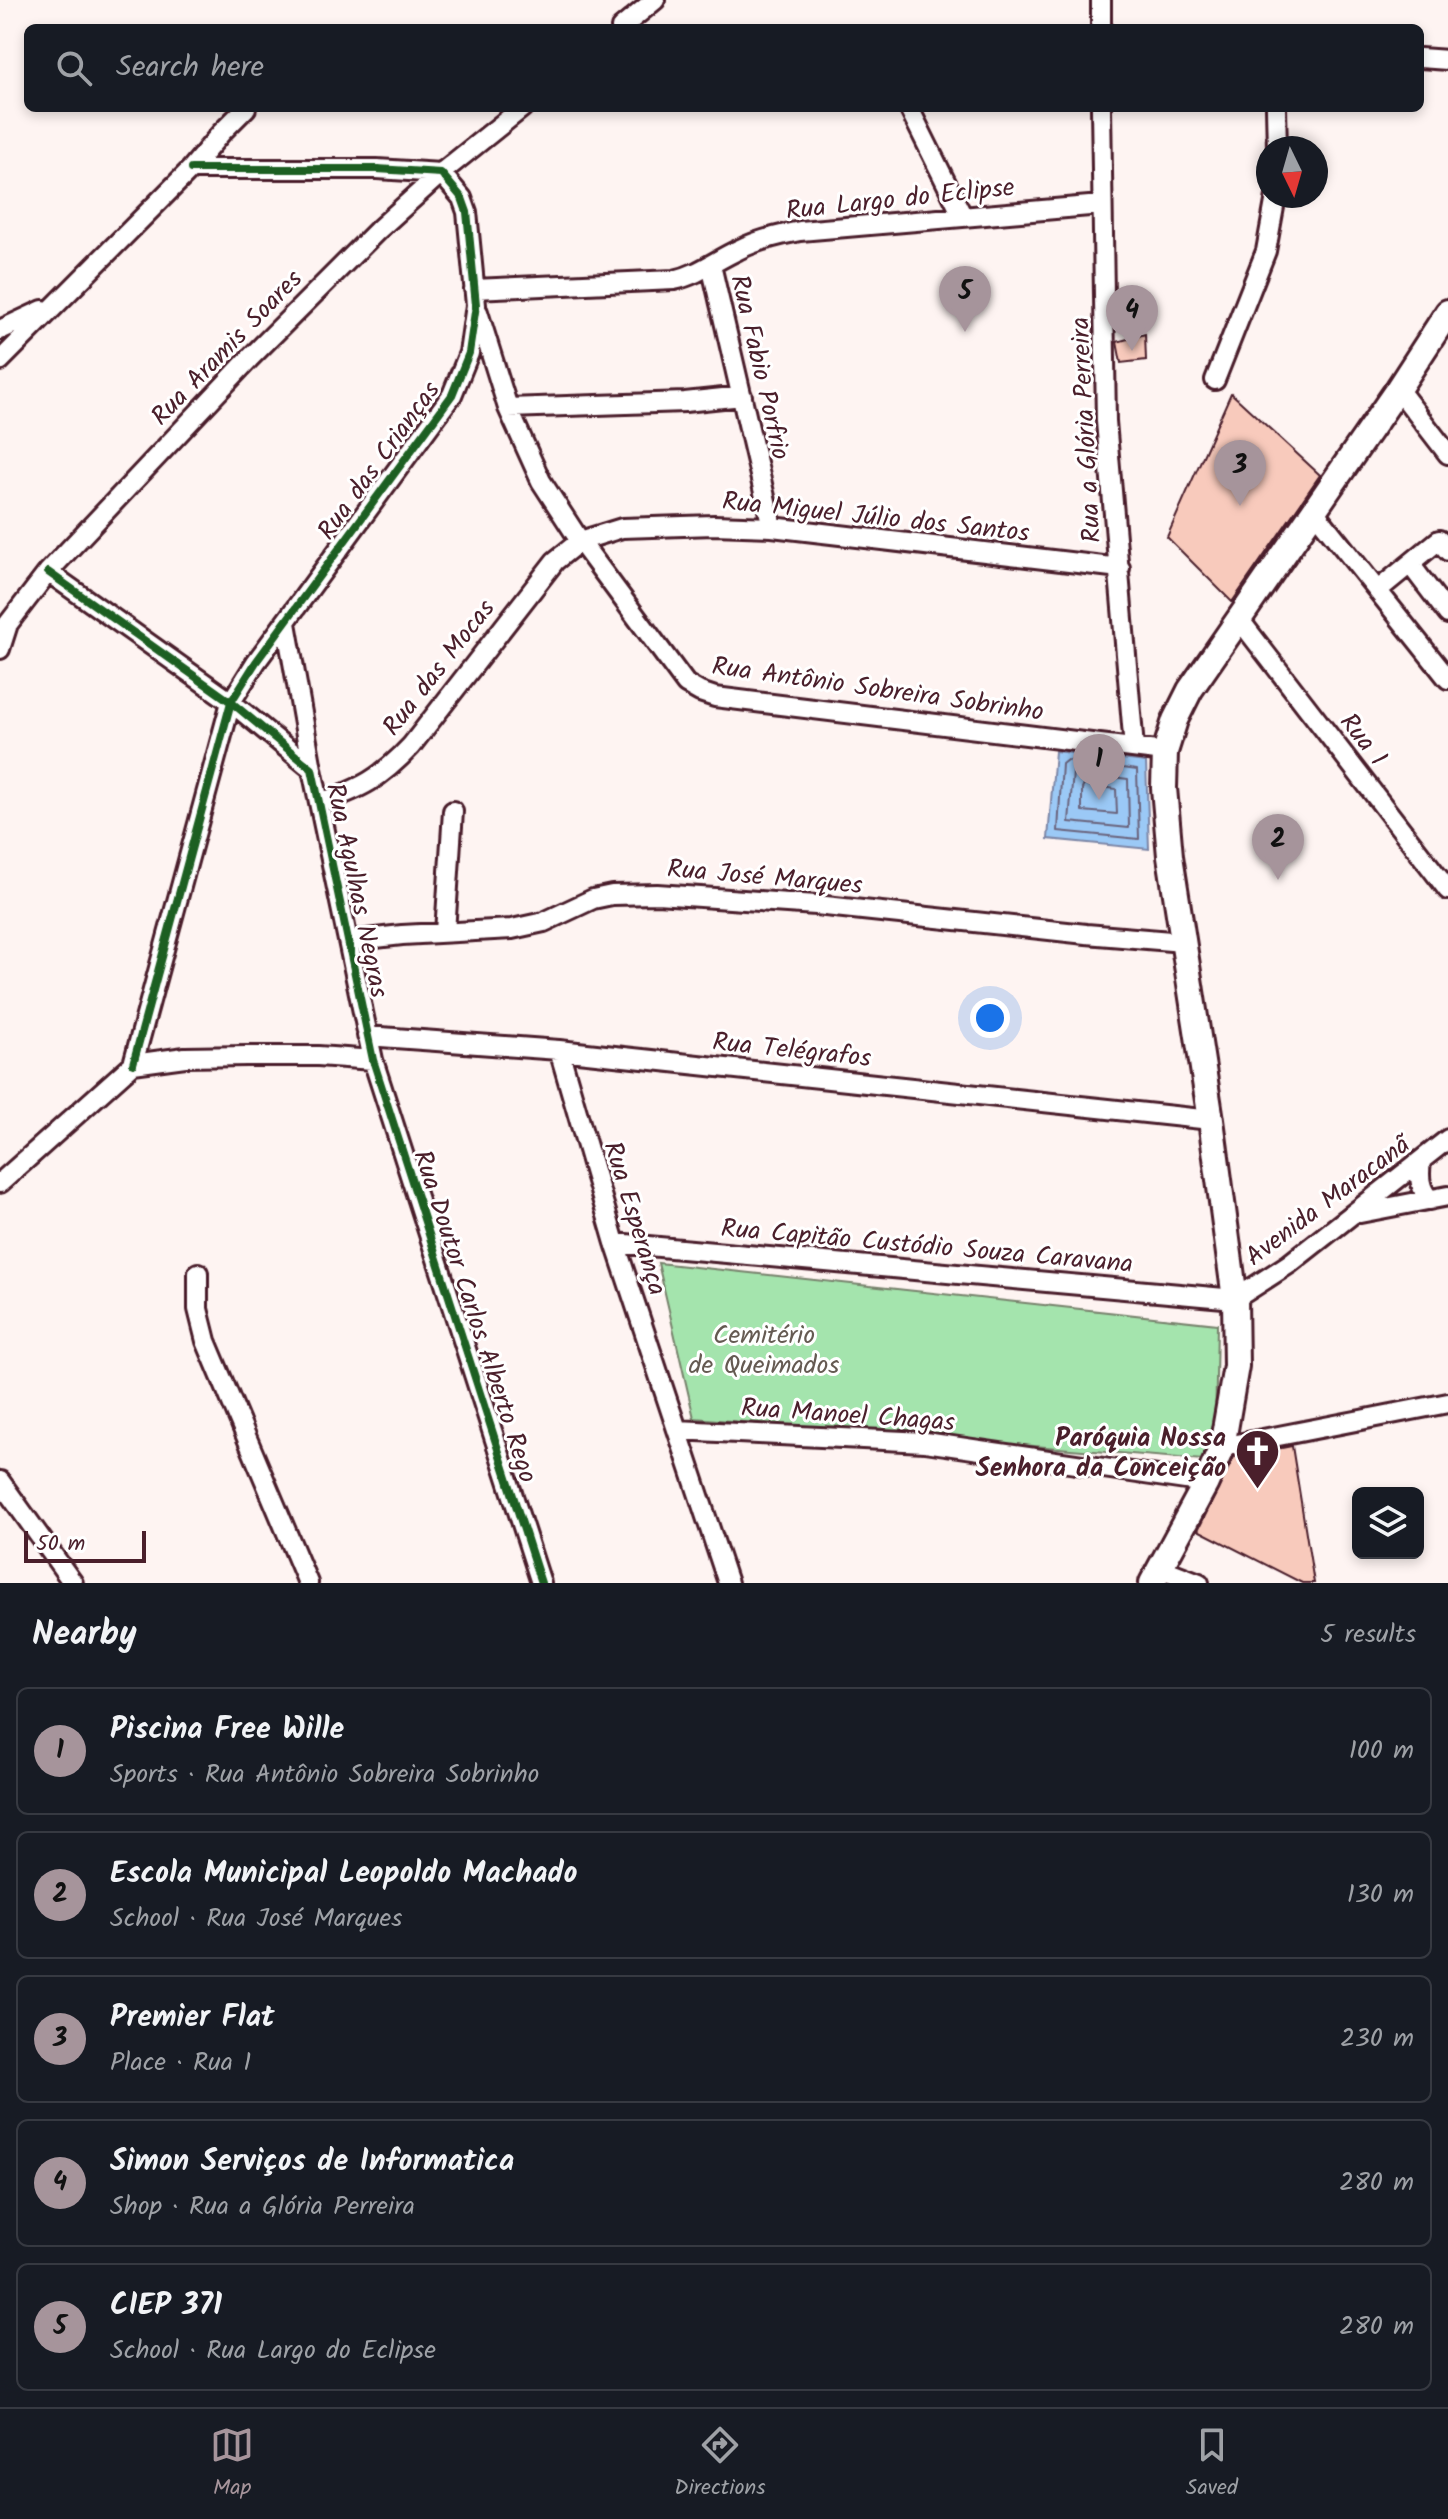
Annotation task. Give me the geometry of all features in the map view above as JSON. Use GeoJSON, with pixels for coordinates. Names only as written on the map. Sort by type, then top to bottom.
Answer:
{"type":"FeatureCollection","features":[{"type":"Feature","properties":{"kind":"main road"},"geometry":{"type":"LineString","coordinates":[[1156,1575],[1222,1447],[1236,1366],[1235,1299],[1170,856],[1164,788],[1165,752],[1175,720],[1190,690],[1448,312]]}},
{"type":"Feature","properties":{"kind":"street"},"geometry":{"type":"LineString","coordinates":[[626,24],[655,0]]}},
{"type":"Feature","properties":{"kind":"street"},"geometry":{"type":"LineString","coordinates":[[1101,0],[1101,24]]}},
{"type":"Feature","properties":{"kind":"street"},"geometry":{"type":"LineString","coordinates":[[1424,58],[1448,60]]}},
{"type":"Feature","properties":{"kind":"street"},"geometry":{"type":"LineString","coordinates":[[0,361],[191,169],[242,112]]}},
{"type":"Feature","properties":{"kind":"street","name":"Rua Aramis Soares"},"geometry":{"type":"LineString","coordinates":[[0,649],[8,624],[48,572],[249,359],[378,230],[441,173],[517,112]]}},
{"type":"Feature","properties":{"kind":"street"},"geometry":{"type":"LineString","coordinates":[[911,112],[963,217]]}},
{"type":"Feature","properties":{"kind":"street","name":"Rua a Glória Perreira"},"geometry":{"type":"LineString","coordinates":[[1101,112],[1106,421],[1134,748]]}},
{"type":"Feature","properties":{"kind":"street"},"geometry":{"type":"LineString","coordinates":[[1276,112],[1277,136]]}},
{"type":"Feature","properties":{"kind":"street"},"geometry":{"type":"LineString","coordinates":[[191,169],[377,169],[441,173]]}},
{"type":"Feature","properties":{"kind":"street","name":"Rua das Crianças"},"geometry":{"type":"LineString","coordinates":[[231,702],[256,662],[452,395],[469,353],[475,297],[467,212],[462,198],[441,173]]}},
{"type":"Feature","properties":{"kind":"street","name":"Rua Largo do Eclipse"},"geometry":{"type":"LineString","coordinates":[[475,297],[674,280],[696,274],[739,249],[778,235],[827,228],[1101,205]]}},
{"type":"Feature","properties":{"kind":"street"},"geometry":{"type":"LineString","coordinates":[[1215,380],[1266,251],[1274,208]]}},
{"type":"Feature","properties":{"kind":"street","name":"Rua Fabio Porfrio"},"geometry":{"type":"LineString","coordinates":[[711,265],[772,527]]}},
{"type":"Feature","properties":{"kind":"street","name":"Rua Antônio Sobreira Sobrinho"},"geometry":{"type":"LineString","coordinates":[[475,297],[508,408],[541,481],[580,541],[686,684],[700,692],[727,698],[1165,752]]}},
{"type":"Feature","properties":{"kind":"street"},"geometry":{"type":"LineString","coordinates":[[0,330],[53,306]]}},
{"type":"Feature","properties":{"kind":"street"},"geometry":{"type":"LineString","coordinates":[[1398,389],[1448,454]]}},
{"type":"Feature","properties":{"kind":"street"},"geometry":{"type":"LineString","coordinates":[[508,408],[685,402],[742,396]]}},
{"type":"Feature","properties":{"kind":"street"},"geometry":{"type":"LineString","coordinates":[[1314,511],[1448,679]]}},
{"type":"Feature","properties":{"kind":"street","name":"Rua Miguel Júlio dos Santos"},"geometry":{"type":"LineString","coordinates":[[580,541],[622,528],[654,525],[772,527],[1120,568]]}},
{"type":"Feature","properties":{"kind":"street"},"geometry":{"type":"LineString","coordinates":[[1378,590],[1439,540],[1448,551]]}},
{"type":"Feature","properties":{"kind":"street","name":"Rua das Mocas"},"geometry":{"type":"LineString","coordinates":[[320,803],[359,789],[394,765],[533,587],[555,561],[580,541]]}},
{"type":"Feature","properties":{"kind":"street"},"geometry":{"type":"LineString","coordinates":[[1410,564],[1448,614]]}},
{"type":"Feature","properties":{"kind":"street","name":"Rua Agulhas Negras"},"geometry":{"type":"LineString","coordinates":[[48,572],[231,702],[312,769],[373,1060]]}},
{"type":"Feature","properties":{"kind":"street","name":"Rua 1"},"geometry":{"type":"LineString","coordinates":[[1239,619],[1448,890]]}},
{"type":"Feature","properties":{"kind":"street"},"geometry":{"type":"LineString","coordinates":[[286,623],[312,769]]}},
{"type":"Feature","properties":{"kind":"street"},"geometry":{"type":"LineString","coordinates":[[0,1183],[133,1064],[231,702]]}},
{"type":"Feature","properties":{"kind":"street"},"geometry":{"type":"LineString","coordinates":[[445,932],[453,811]]}},
{"type":"Feature","properties":{"kind":"street","name":"Rua José Marques"},"geometry":{"type":"LineString","coordinates":[[349,941],[530,927],[593,899],[612,895],[657,894],[816,905],[1183,942]]}},
{"type":"Feature","properties":{"kind":"street","name":"Rua Telégrafos"},"geometry":{"type":"LineString","coordinates":[[367,1036],[559,1050],[1211,1120]]}},
{"type":"Feature","properties":{"kind":"street","name":"Rua Esperança"},"geometry":{"type":"LineString","coordinates":[[559,1050],[615,1243],[728,1583]]}},
{"type":"Feature","properties":{"kind":"street"},"geometry":{"type":"LineString","coordinates":[[133,1064],[185,1057],[318,1056],[373,1060]]}},
{"type":"Feature","properties":{"kind":"street","name":"Rua Doutor Carlos Alberto Rego"},"geometry":{"type":"LineString","coordinates":[[373,1060],[541,1583]]}},
{"type":"Feature","properties":{"kind":"street","name":"Avenida Maracanã"},"geometry":{"type":"LineString","coordinates":[[1235,1299],[1270,1278],[1448,1139]]}},
{"type":"Feature","properties":{"kind":"street"},"geometry":{"type":"LineString","coordinates":[[1421,1161],[1420,1179],[1424,1192],[1439,1198]]}},
{"type":"Feature","properties":{"kind":"street"},"geometry":{"type":"LineString","coordinates":[[1355,1214],[1439,1198]]}},
{"type":"Feature","properties":{"kind":"street","name":"Rua Capitão Custódio Souza Caravana"},"geometry":{"type":"LineString","coordinates":[[615,1243],[1235,1299]]}},
{"type":"Feature","properties":{"kind":"street"},"geometry":{"type":"LineString","coordinates":[[198,1273],[198,1309],[206,1341],[308,1583]]}},
{"type":"Feature","properties":{"kind":"street"},"geometry":{"type":"LineString","coordinates":[[1222,1447],[1448,1403]]}},
{"type":"Feature","properties":{"kind":"street","name":"Rua Manoel Chagas"},"geometry":{"type":"LineString","coordinates":[[677,1430],[925,1442],[1206,1483]]}},
{"type":"Feature","properties":{"kind":"street"},"geometry":{"type":"LineString","coordinates":[[0,1481],[73,1583]]}},
{"type":"Feature","properties":{"kind":"street"},"geometry":{"type":"LineString","coordinates":[[1156,1575],[1199,1583]]}},
{"type":"Feature","properties":{"kind":"green space","name":"Cemitério de Queimados"},"geometry":{"type":"Polygon","coordinates":[[[658,1263],[1217,1324],[1215,1433],[1203,1460],[694,1418],[658,1263]]]}},
{"type":"Feature","properties":{"kind":"water"},"geometry":{"type":"Polygon","coordinates":[[[1055,751],[1146,762],[1149,849],[1048,839],[1055,751]]]}},
{"type":"Feature","properties":{"kind":"building"},"geometry":{"type":"Polygon","coordinates":[[[1145,334],[1146,360],[1121,363],[1117,342],[1145,334]]]}},
{"type":"Feature","properties":{"kind":"building"},"geometry":{"type":"Polygon","coordinates":[[[1231,393],[1320,475],[1232,602],[1167,537],[1231,393]]]}},
{"type":"Feature","properties":{"kind":"building","name":"Paróquia Nossa Senhora da Conceição"},"geometry":{"type":"Polygon","coordinates":[[[1292,1446],[1314,1583],[1302,1583],[1198,1530],[1234,1457],[1292,1446]]]}},
{"type":"Feature","properties":{"kind":"cycle path"},"geometry":{"type":"LineString","coordinates":[[133,1064],[231,702],[256,662],[452,395],[469,353],[476,305],[467,212],[462,198],[441,173],[377,169],[191,169]]}},
{"type":"Feature","properties":{"kind":"cycle path"},"geometry":{"type":"LineString","coordinates":[[48,572],[231,702],[312,769],[373,1060],[541,1583]]}},
{"type":"Feature","properties":{"kind":"place","name":"CIEP 371"},"geometry":{"type":"Point","coordinates":[965,332]}},
{"type":"Feature","properties":{"kind":"place","name":"Simon Serviços de Informatica"},"geometry":{"type":"Point","coordinates":[1132,351]}},
{"type":"Feature","properties":{"kind":"place","name":"Premier Flat"},"geometry":{"type":"Point","coordinates":[1240,506]}},
{"type":"Feature","properties":{"kind":"place","name":"Piscina Free Wille"},"geometry":{"type":"Point","coordinates":[1099,800]}},
{"type":"Feature","properties":{"kind":"place","name":"Escola Municipal Leopoldo Machado"},"geometry":{"type":"Point","coordinates":[1278,880]}},
{"type":"Feature","properties":{"kind":"place","name":"Paróquia Nossa Senhora da Conceição"},"geometry":{"type":"Point","coordinates":[1257,1491]}}]}
